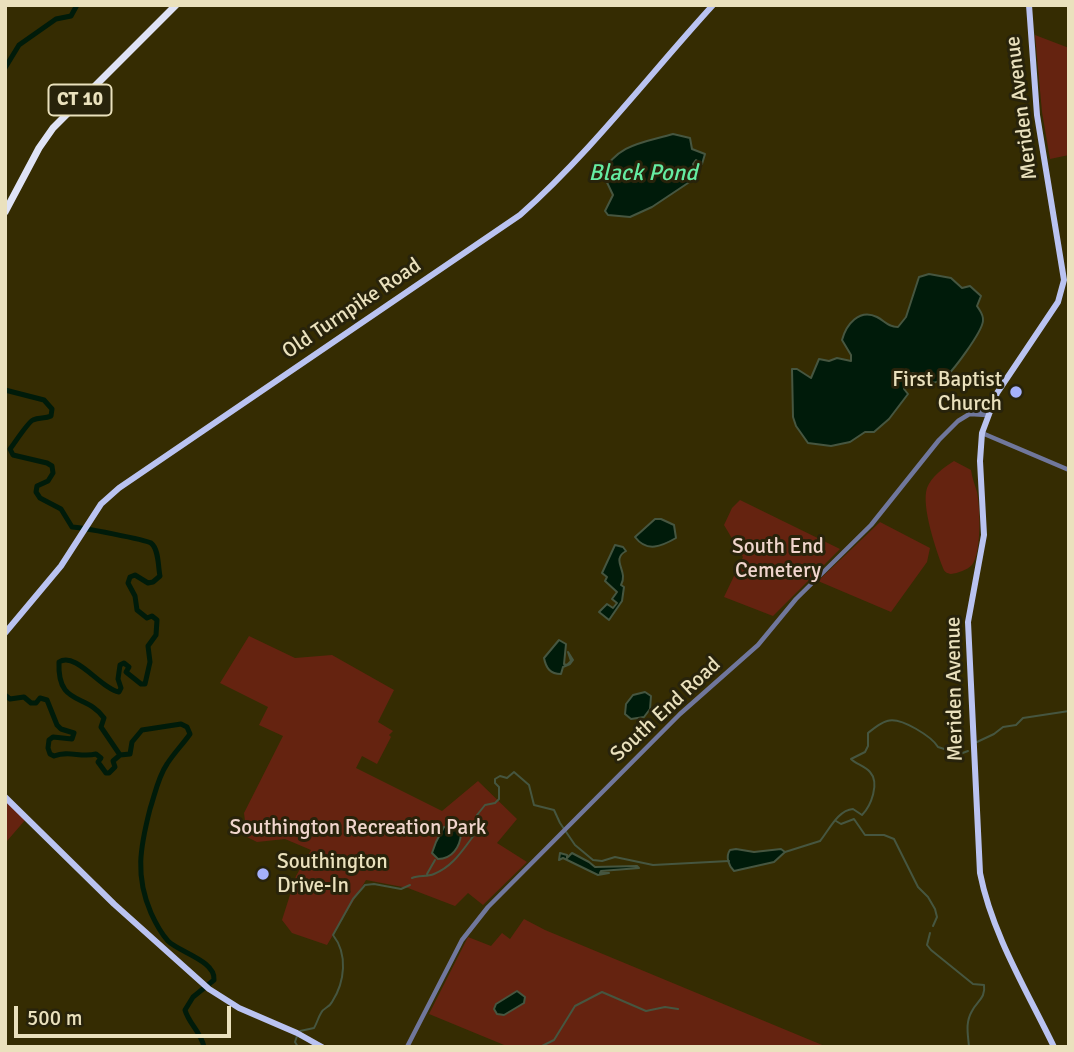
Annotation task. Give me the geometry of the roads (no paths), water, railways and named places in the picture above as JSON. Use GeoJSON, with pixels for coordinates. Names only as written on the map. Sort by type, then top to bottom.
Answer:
{"type":"FeatureCollection","features":[{"type":"Feature","properties":{"kind":"highway","name":"CT 10"},"geometry":{"type":"LineString","coordinates":[[5,212],[52,128],[176,5]]}},
{"type":"Feature","properties":{"kind":"main road","name":"Old Turnpike Road"},"geometry":{"type":"LineString","coordinates":[[5,633],[61,566],[102,505],[119,488],[520,215],[555,184],[713,5]]}},
{"type":"Feature","properties":{"kind":"main road","name":"Meriden Avenue"},"geometry":{"type":"LineString","coordinates":[[1029,5],[1037,116],[1064,280],[1058,302],[997,393],[987,415],[982,433],[980,461],[984,535],[968,622],[980,873],[985,899],[1054,1047]]}},
{"type":"Feature","properties":{"kind":"main road"},"geometry":{"type":"LineString","coordinates":[[5,797],[114,904],[207,987],[239,1008],[322,1047]]}},
{"type":"Feature","properties":{"kind":"street","name":"South End Road"},"geometry":{"type":"LineString","coordinates":[[407,1047],[474,921],[680,714],[758,645],[796,599],[871,525],[939,440],[958,421],[970,414],[987,415]]}},
{"type":"Feature","properties":{"kind":"street"},"geometry":{"type":"LineString","coordinates":[[982,433],[1069,470]]}},
{"type":"Feature","properties":{"kind":"water","name":"Black Pond"},"geometry":{"type":"Polygon","coordinates":[[[673,134],[690,138],[692,149],[705,154],[702,164],[696,160],[693,164],[696,171],[694,179],[652,207],[630,217],[608,215],[605,211],[613,195],[603,174],[608,164],[624,150],[673,134]]]}},
{"type":"Feature","properties":{"kind":"water"},"geometry":{"type":"Polygon","coordinates":[[[929,274],[951,278],[962,288],[970,286],[981,296],[977,306],[983,321],[966,352],[939,381],[927,382],[915,373],[909,373],[904,382],[904,389],[908,394],[889,419],[874,432],[865,432],[850,442],[831,446],[808,443],[793,417],[792,369],[797,369],[811,378],[819,359],[829,361],[837,358],[851,361],[851,355],[842,340],[850,324],[859,316],[870,315],[898,327],[906,317],[919,277],[929,274]]]}},
{"type":"Feature","properties":{"kind":"water"},"geometry":{"type":"Polygon","coordinates":[[[655,519],[674,525],[676,538],[655,546],[640,542],[635,537],[655,519]]]}},
{"type":"Feature","properties":{"kind":"water"},"geometry":{"type":"Polygon","coordinates":[[[615,545],[626,551],[619,562],[623,575],[621,585],[624,587],[622,601],[609,620],[599,612],[607,604],[613,608],[617,603],[612,599],[617,592],[605,581],[607,577],[602,573],[615,545]]]}},
{"type":"Feature","properties":{"kind":"water"},"geometry":{"type":"Polygon","coordinates":[[[559,640],[566,644],[564,664],[567,665],[571,661],[568,652],[573,660],[570,664],[563,667],[561,674],[549,670],[544,658],[559,640]]]}},
{"type":"Feature","properties":{"kind":"water"},"geometry":{"type":"Polygon","coordinates":[[[645,692],[651,696],[650,709],[644,717],[631,719],[625,714],[626,704],[633,695],[645,692]]]}},
{"type":"Feature","properties":{"kind":"water"},"geometry":{"type":"Polygon","coordinates":[[[451,826],[461,834],[459,843],[451,855],[438,859],[432,853],[436,842],[444,827],[451,826]]]}},
{"type":"Feature","properties":{"kind":"water"},"geometry":{"type":"Polygon","coordinates":[[[781,849],[785,852],[774,862],[734,871],[728,856],[730,850],[754,852],[781,849]]]}},
{"type":"Feature","properties":{"kind":"water"},"geometry":{"type":"Polygon","coordinates":[[[560,853],[567,855],[567,858],[572,853],[595,867],[639,868],[601,871],[600,873],[609,873],[598,875],[563,858],[559,860],[560,853]]]}},
{"type":"Feature","properties":{"kind":"water"},"geometry":{"type":"Polygon","coordinates":[[[517,991],[525,997],[524,1003],[504,1015],[497,1014],[494,1009],[496,1004],[517,991]]]}},
{"type":"Feature","properties":{"kind":"waterway"},"geometry":{"type":"LineString","coordinates":[[5,68],[19,45],[56,19],[71,16],[77,5]]}},
{"type":"Feature","properties":{"kind":"waterway"},"geometry":{"type":"LineString","coordinates":[[5,390],[44,400],[52,409],[51,416],[31,422],[10,449],[13,455],[52,466],[53,473],[48,481],[37,486],[36,492],[40,498],[61,509],[72,527],[147,541],[154,546],[157,554],[160,576],[148,583],[135,575],[130,577],[128,583],[135,596],[137,610],[147,618],[152,616],[157,620],[156,635],[148,646],[150,662],[145,684],[141,684],[126,672],[129,667],[124,663],[120,665],[119,692],[81,666],[66,660],[59,662],[60,676],[68,693],[90,705],[104,718],[101,727],[120,755],[130,754],[132,742],[142,730],[181,724],[187,727],[190,734],[159,780],[144,836],[141,874],[146,900],[168,941],[203,962],[213,973],[214,980],[193,997],[185,1010],[204,1047]]}},
{"type":"Feature","properties":{"kind":"waterway"},"geometry":{"type":"LineString","coordinates":[[5,695],[10,699],[24,697],[31,703],[36,703],[40,698],[47,700],[57,725],[74,733],[72,739],[53,737],[49,740],[50,754],[96,754],[101,758],[98,762],[106,773],[115,767],[113,761],[120,755]]}},
{"type":"Feature","properties":{"kind":"waterway"},"geometry":{"type":"LineString","coordinates":[[977,742],[1003,727],[1016,725],[1023,718],[1069,711]]}},
{"type":"Feature","properties":{"kind":"waterway"},"geometry":{"type":"LineString","coordinates":[[785,852],[820,841],[838,817],[848,810],[853,809],[862,815],[871,800],[874,782],[868,770],[851,759],[865,752],[868,733],[882,723],[893,720],[900,722],[923,734],[938,747],[960,754],[968,751]]}},
{"type":"Feature","properties":{"kind":"waterway"},"geometry":{"type":"LineString","coordinates":[[477,826],[477,815],[485,805],[495,803],[499,799],[499,787],[495,779],[500,776],[507,778],[514,772],[529,785],[534,805],[554,810],[575,845],[593,860],[602,861],[615,857],[653,865],[729,861]]}},
{"type":"Feature","properties":{"kind":"waterway"},"geometry":{"type":"LineString","coordinates":[[836,821],[841,824],[854,819],[865,835],[884,835],[894,839],[918,887],[935,909],[937,917],[933,926]]}},
{"type":"Feature","properties":{"kind":"waterway"},"geometry":{"type":"LineString","coordinates":[[412,878],[441,871],[458,857],[475,834]]}},
{"type":"Feature","properties":{"kind":"waterway"},"geometry":{"type":"LineString","coordinates":[[427,874],[435,860]]}},
{"type":"Feature","properties":{"kind":"waterway"},"geometry":{"type":"LineString","coordinates":[[300,1031],[314,1028],[322,1011],[331,1004],[340,986],[343,959],[333,935],[353,899],[365,885],[401,889],[410,885]]}},
{"type":"Feature","properties":{"kind":"waterway"},"geometry":{"type":"LineString","coordinates":[[930,933],[927,945],[931,950],[973,984],[984,985],[982,996],[968,1020],[969,1047]]}},
{"type":"Feature","properties":{"kind":"waterway"},"geometry":{"type":"LineString","coordinates":[[540,1047],[554,1040],[575,1006],[602,992],[646,1011],[665,1007],[678,1009]]}},
{"type":"Feature","properties":{"kind":"waterway"},"geometry":{"type":"LineString","coordinates":[[297,1036],[295,1042],[298,1047]]}},
{"type":"Feature","properties":{"kind":"place","name":"First Baptist Church"},"geometry":{"type":"Point","coordinates":[1016,392]}},
{"type":"Feature","properties":{"kind":"place","name":"Southington Drive-In"},"geometry":{"type":"Point","coordinates":[263,874]}},
{"type":"Feature","properties":{"kind":"park label","name":"South End Cemetery"},"geometry":{"type":"Point","coordinates":[778,559]}},
{"type":"Feature","properties":{"kind":"park label","name":"Southington Recreation Park"},"geometry":{"type":"Point","coordinates":[358,828]}}]}
